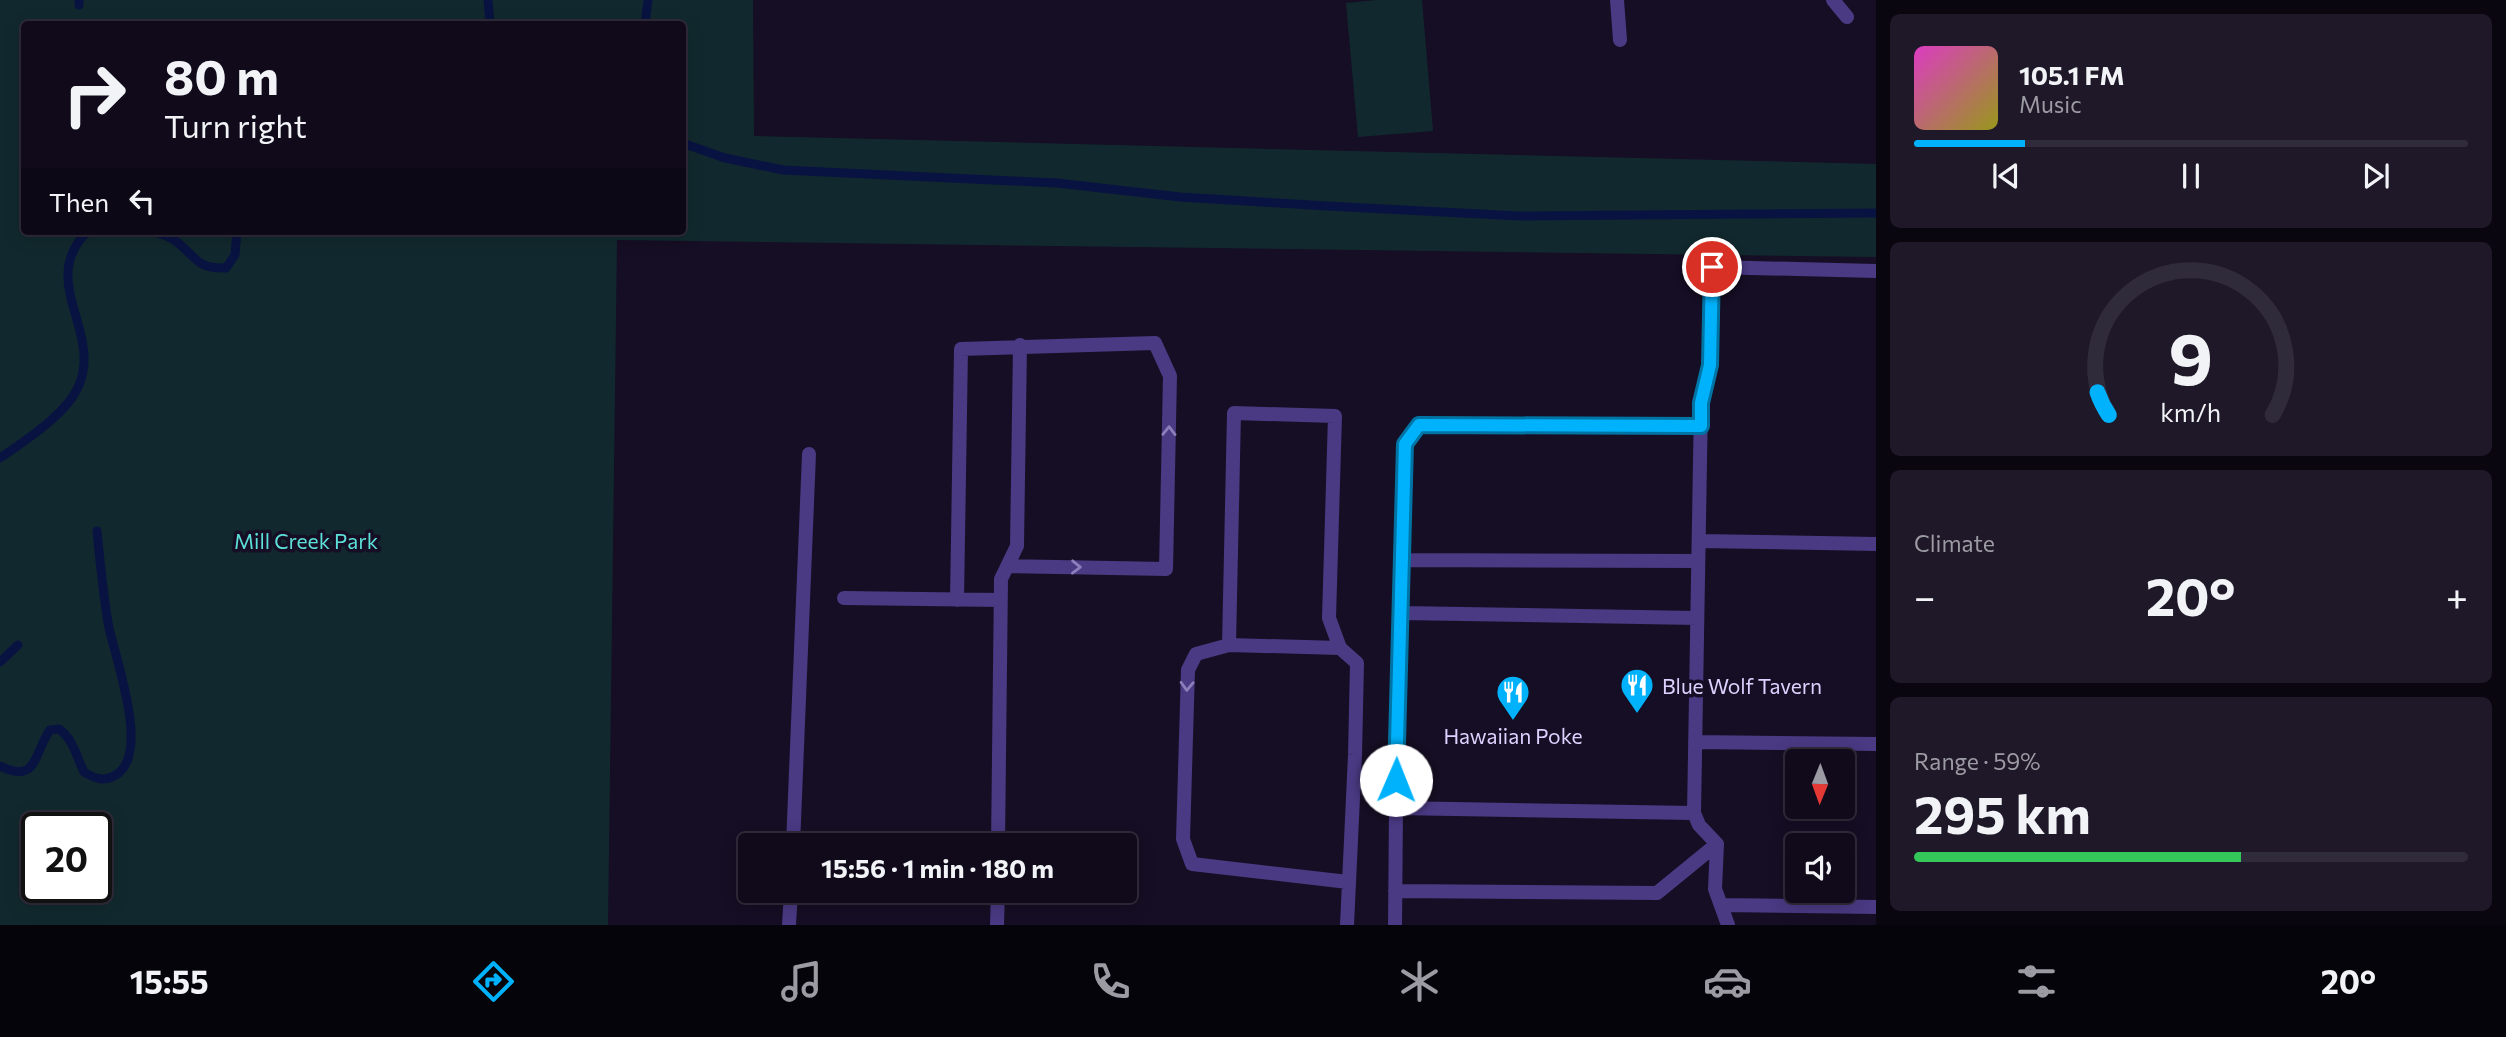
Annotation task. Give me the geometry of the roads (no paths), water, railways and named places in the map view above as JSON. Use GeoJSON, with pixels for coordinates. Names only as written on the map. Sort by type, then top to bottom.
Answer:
{"type":"FeatureCollection","features":[{"type":"Feature","properties":{"kind":"lane"},"geometry":{"type":"LineString","coordinates":[[1617,0],[1620,40]]}},
{"type":"Feature","properties":{"kind":"lane"},"geometry":{"type":"LineString","coordinates":[[1833,0],[1847,17]]}},
{"type":"Feature","properties":{"kind":"lane"},"geometry":{"type":"LineString","coordinates":[[1728,925],[1715,889],[1717,844],[1699,825],[1694,813],[1701,403],[1710,365],[1712,267],[1876,271]]}},
{"type":"Feature","properties":{"kind":"lane"},"geometry":{"type":"LineString","coordinates":[[957,600],[961,349],[1020,345],[1155,343],[1170,376],[1166,569],[1008,566]]}},
{"type":"Feature","properties":{"kind":"lane"},"geometry":{"type":"LineString","coordinates":[[998,833],[1000,600],[1001,579],[1017,546],[1020,345]]}},
{"type":"Feature","properties":{"kind":"lane"},"geometry":{"type":"LineString","coordinates":[[1229,645],[1234,413],[1335,416],[1329,618],[1340,648],[1357,663],[1347,925]]}},
{"type":"Feature","properties":{"kind":"lane"},"geometry":{"type":"LineString","coordinates":[[1395,925],[1395,808],[1405,444],[1419,425],[1701,426]]}},
{"type":"Feature","properties":{"kind":"lane"},"geometry":{"type":"LineString","coordinates":[[793,833],[809,454]]}},
{"type":"Feature","properties":{"kind":"lane"},"geometry":{"type":"LineString","coordinates":[[1699,541],[1876,544]]}},
{"type":"Feature","properties":{"kind":"lane"},"geometry":{"type":"LineString","coordinates":[[1402,560],[1698,561]]}},
{"type":"Feature","properties":{"kind":"lane"},"geometry":{"type":"LineString","coordinates":[[844,598],[1000,600]]}},
{"type":"Feature","properties":{"kind":"lane"},"geometry":{"type":"LineString","coordinates":[[1400,613],[1697,618]]}},
{"type":"Feature","properties":{"kind":"lane"},"geometry":{"type":"LineString","coordinates":[[1340,648],[1229,645],[1196,654],[1188,670],[1183,839],[1192,864],[1348,882]]}},
{"type":"Feature","properties":{"kind":"lane"},"geometry":{"type":"LineString","coordinates":[[1695,742],[1876,744]]}},
{"type":"Feature","properties":{"kind":"lane"},"geometry":{"type":"LineString","coordinates":[[1395,808],[1694,813]]}},
{"type":"Feature","properties":{"kind":"lane"},"geometry":{"type":"LineString","coordinates":[[1395,891],[1657,893],[1717,844]]}},
{"type":"Feature","properties":{"kind":"lane"},"geometry":{"type":"LineString","coordinates":[[789,925],[790,903]]}},
{"type":"Feature","properties":{"kind":"lane"},"geometry":{"type":"LineString","coordinates":[[997,925],[998,903]]}},
{"type":"Feature","properties":{"kind":"lane"},"geometry":{"type":"LineString","coordinates":[[1721,905],[1876,907]]}},
{"type":"Feature","properties":{"kind":"waterway"},"geometry":{"type":"LineString","coordinates":[[79,0],[79,5]]}},
{"type":"Feature","properties":{"kind":"waterway"},"geometry":{"type":"LineString","coordinates":[[488,0],[490,21]]}},
{"type":"Feature","properties":{"kind":"waterway"},"geometry":{"type":"LineString","coordinates":[[645,21],[648,0]]}},
{"type":"Feature","properties":{"kind":"waterway"},"geometry":{"type":"LineString","coordinates":[[686,144],[725,158],[783,170],[1057,183],[1180,197],[1327,206],[1519,216],[1876,213]]}},
{"type":"Feature","properties":{"kind":"waterway"},"geometry":{"type":"LineString","coordinates":[[0,458],[56,416],[79,385],[84,365],[83,345],[69,287],[68,268],[74,249],[85,235]]}},
{"type":"Feature","properties":{"kind":"waterway"},"geometry":{"type":"LineString","coordinates":[[164,235],[174,240],[201,264],[215,268],[226,268],[235,255],[237,235]]}},
{"type":"Feature","properties":{"kind":"waterway"},"geometry":{"type":"LineString","coordinates":[[0,766],[12,771],[28,769],[50,730],[59,729],[71,743],[84,772],[106,779],[114,776],[125,765],[130,749],[131,728],[123,681],[108,623],[97,531]]}},
{"type":"Feature","properties":{"kind":"waterway"},"geometry":{"type":"LineString","coordinates":[[0,662],[18,645]]}},
{"type":"Feature","properties":{"kind":"place","name":"Blue Wolf Tavern"},"geometry":{"type":"Point","coordinates":[1637,715]}},
{"type":"Feature","properties":{"kind":"place","name":"Hawaiian Poke"},"geometry":{"type":"Point","coordinates":[1513,722]}},
{"type":"Feature","properties":{"kind":"park label","name":"Mill Creek Park"},"geometry":{"type":"Point","coordinates":[306,540]}}]}
